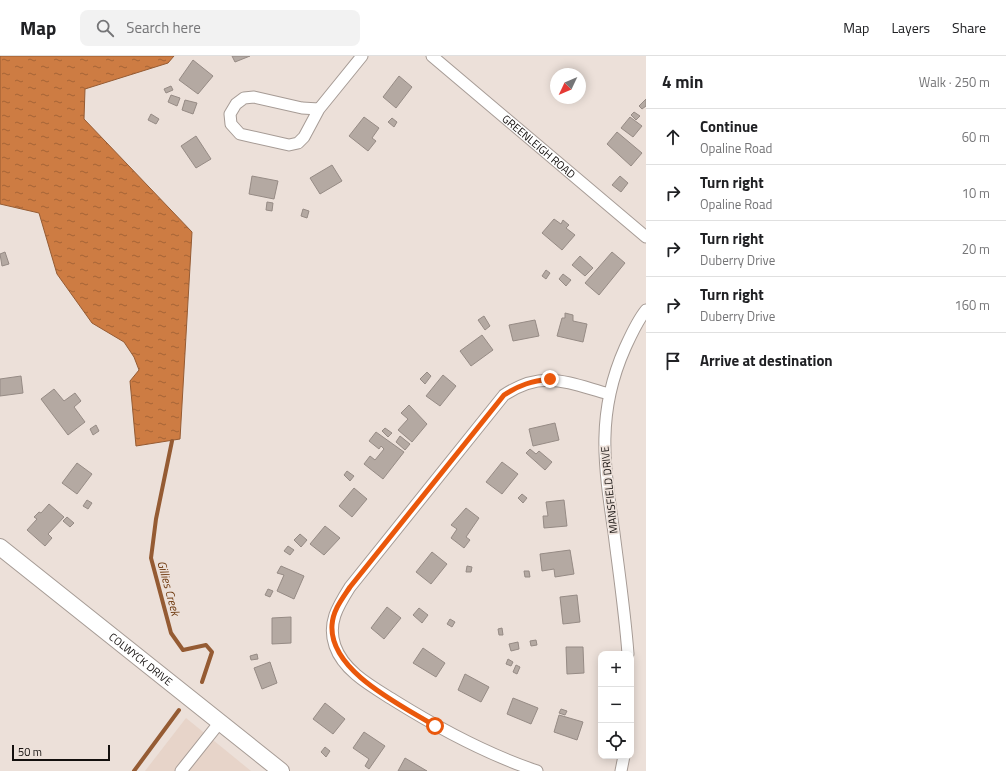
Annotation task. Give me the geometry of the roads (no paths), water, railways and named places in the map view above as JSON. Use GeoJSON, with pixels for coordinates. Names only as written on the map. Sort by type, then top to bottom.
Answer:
{"type":"FeatureCollection","features":[{"type":"Feature","properties":{"kind":"street"},"geometry":{"type":"LineString","coordinates":[[319,109],[302,108],[254,98],[244,98],[236,104],[230,114],[231,124],[240,134],[289,145],[298,143],[304,137],[319,109],[362,56]]}},
{"type":"Feature","properties":{"kind":"street","name":"GREENLEIGH ROAD"},"geometry":{"type":"LineString","coordinates":[[432,56],[646,237]]}},
{"type":"Feature","properties":{"kind":"street","name":"MANSFIELD DRIVE"},"geometry":{"type":"LineString","coordinates":[[628,651],[625,618],[605,473],[604,446],[609,394],[620,358],[632,333],[646,310]]}},
{"type":"Feature","properties":{"kind":"street"},"geometry":{"type":"LineString","coordinates":[[537,771],[480,748],[428,722],[353,671],[338,654],[332,625],[337,607],[350,587],[504,395],[516,387],[533,380],[550,379],[609,394]]}},
{"type":"Feature","properties":{"kind":"street","name":"COLWYCK DRIVE"},"geometry":{"type":"LineString","coordinates":[[0,547],[281,771]]}},
{"type":"Feature","properties":{"kind":"street"},"geometry":{"type":"LineString","coordinates":[[181,771],[220,722]]}},
{"type":"Feature","properties":{"kind":"street"},"geometry":{"type":"LineString","coordinates":[[621,771],[623,759]]}},
{"type":"Feature","properties":{"kind":"water"},"geometry":{"type":"Polygon","coordinates":[[[0,56],[174,56],[168,63],[85,89],[84,119],[192,232],[180,439],[136,446],[130,381],[139,370],[134,357],[124,342],[92,323],[57,274],[39,213],[0,204],[0,56]]]}},
{"type":"Feature","properties":{"kind":"waterway","name":"Gillies Creek"},"geometry":{"type":"LineString","coordinates":[[172,441],[156,519],[151,558],[171,633],[183,650],[206,645],[212,652],[202,682]]}},
{"type":"Feature","properties":{"kind":"waterway","name":"Gillies Creek"},"geometry":{"type":"LineString","coordinates":[[134,771],[179,710]]}}]}
